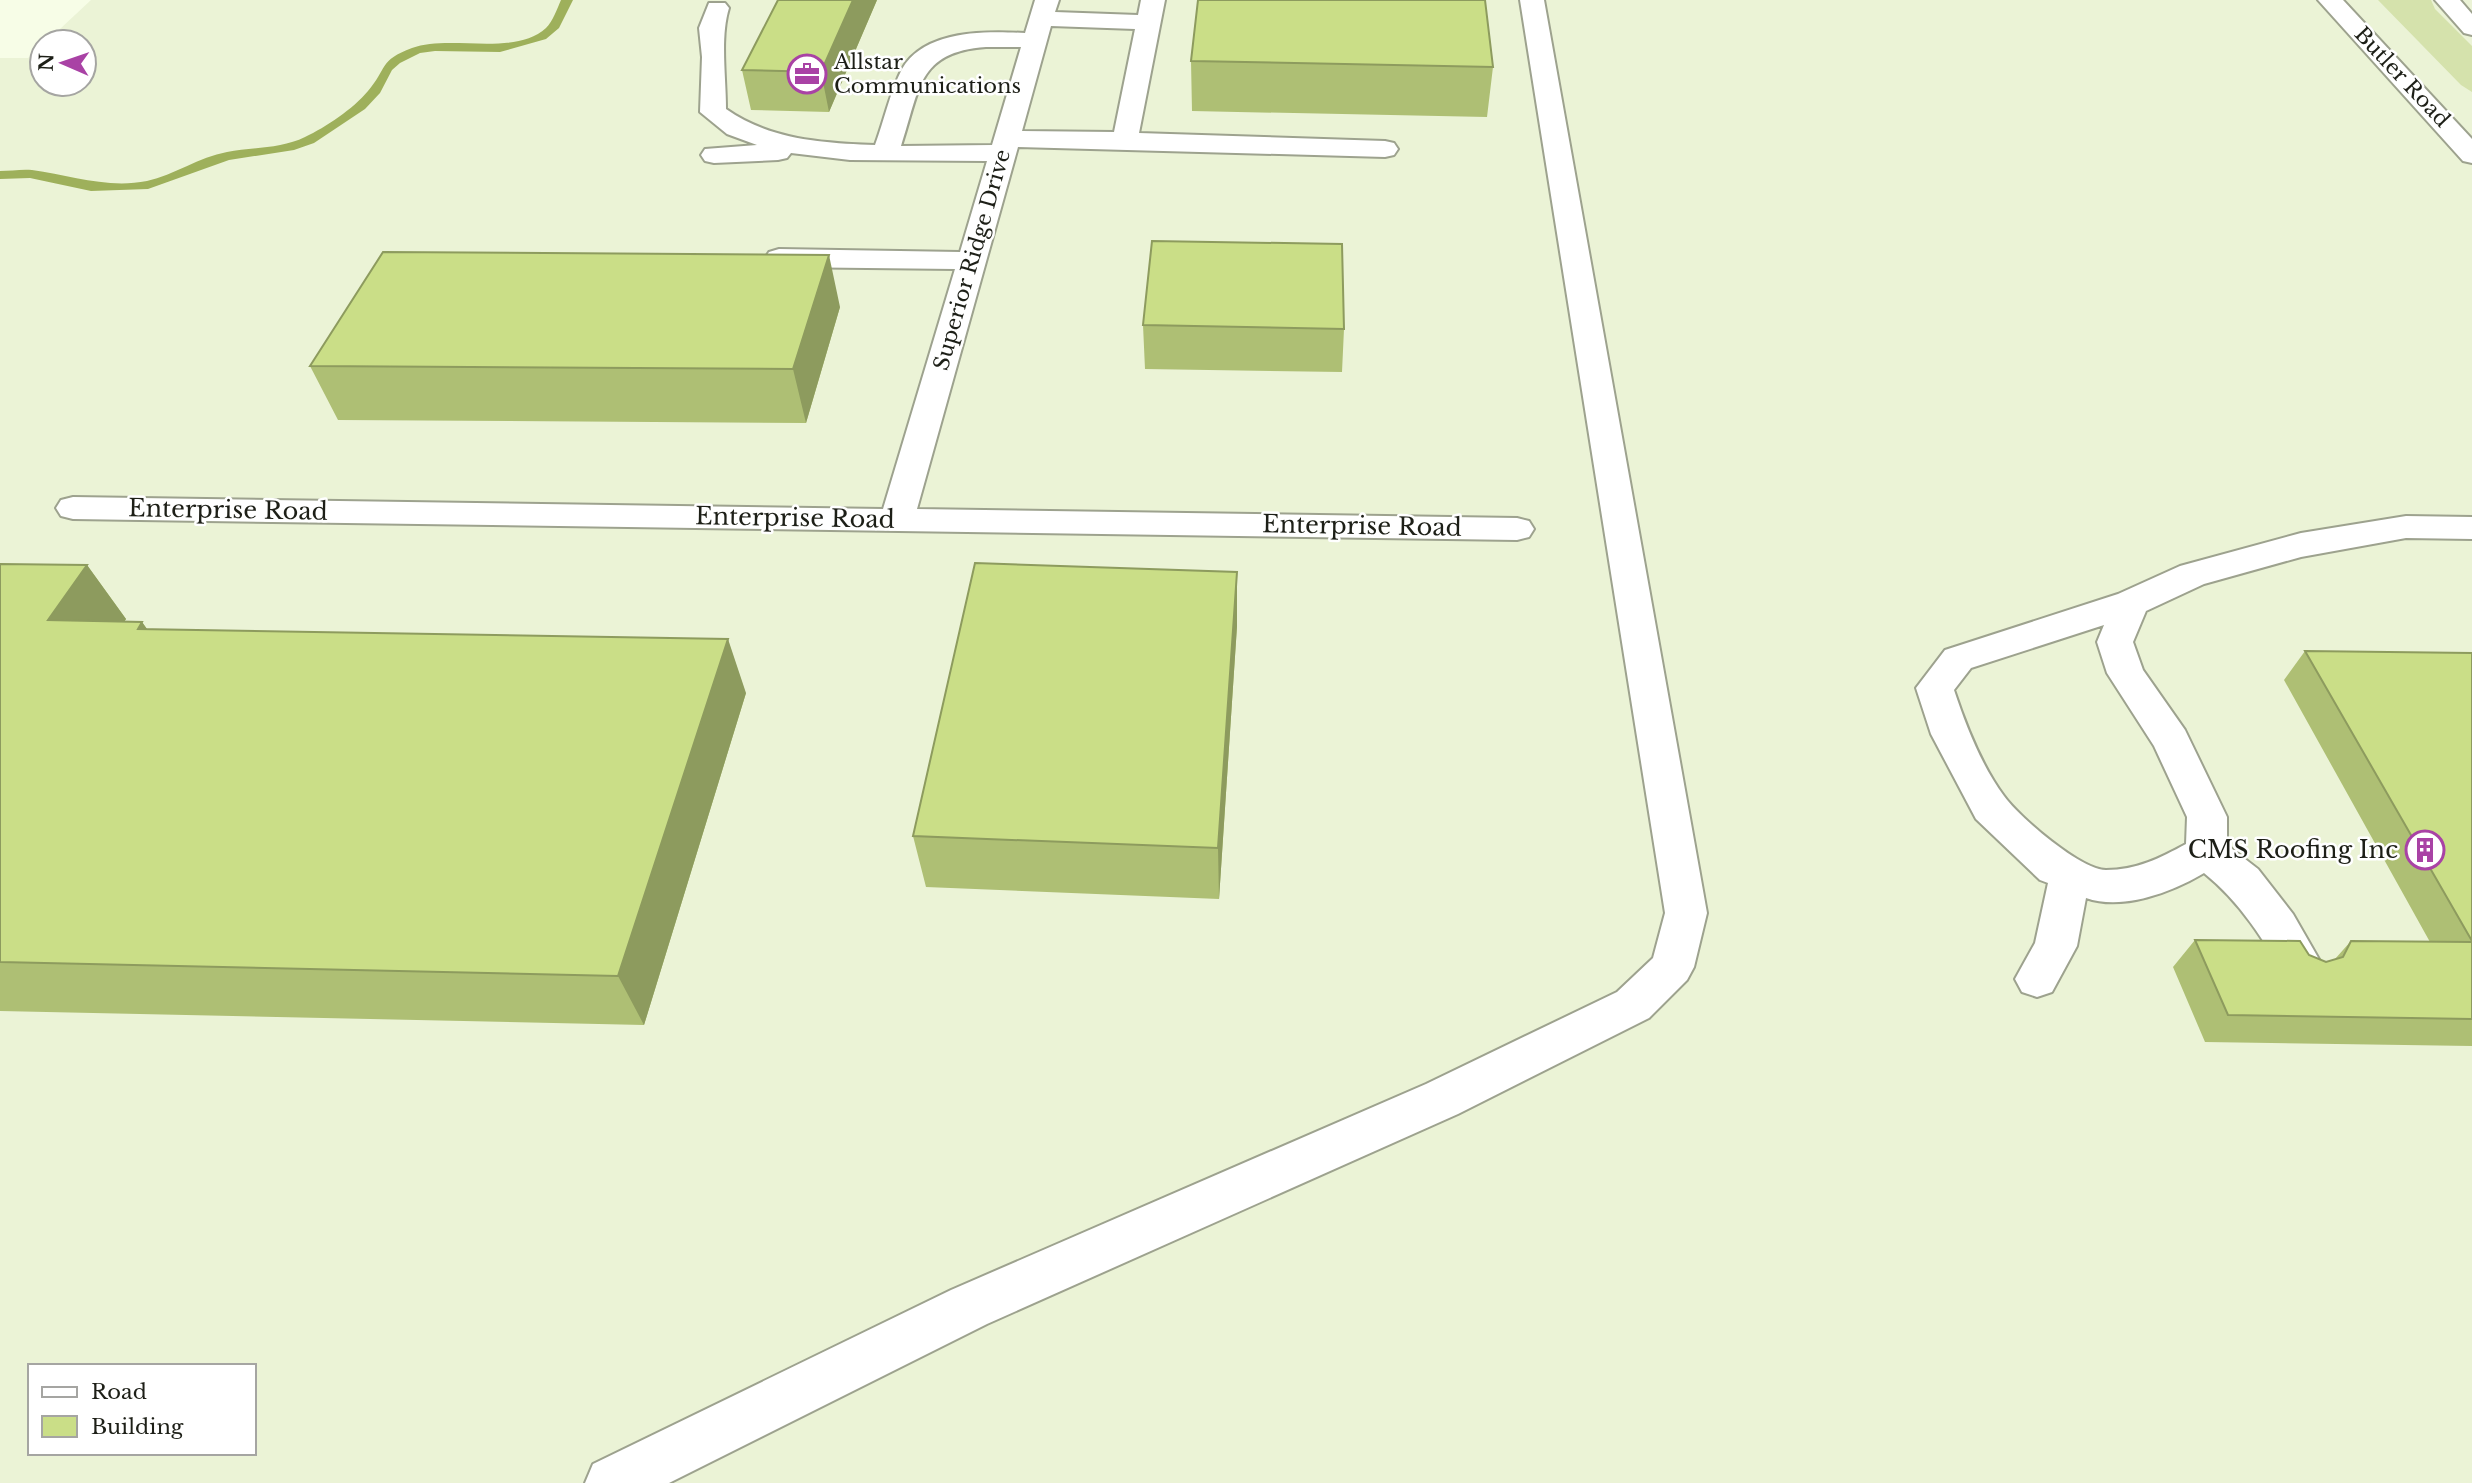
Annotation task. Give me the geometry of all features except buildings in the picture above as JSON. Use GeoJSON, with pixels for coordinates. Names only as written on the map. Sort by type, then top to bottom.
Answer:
{"type":"FeatureCollection","features":[{"type":"Feature","properties":{"kind":"street"},"geometry":{"type":"LineString","coordinates":[[612,1483],[969,1307],[1442,1099],[1633,1005],[1672,967],[1686,913],[1604,440],[1532,0]]}},
{"type":"Feature","properties":{"kind":"street","name":"Butler Road"},"geometry":{"type":"LineString","coordinates":[[2330,0],[2472,155]]}},
{"type":"Feature","properties":{"kind":"street"},"geometry":{"type":"LineString","coordinates":[[2446,0],[2472,28]]}},
{"type":"Feature","properties":{"kind":"street"},"geometry":{"type":"LineString","coordinates":[[717,8],[711,28],[714,57],[713,112],[722,122],[741,133],[766,141],[838,151]]}},
{"type":"Feature","properties":{"kind":"street"},"geometry":{"type":"LineString","coordinates":[[886,152],[919,62],[961,42],[994,38],[1041,20],[1151,11],[1125,140]]}},
{"type":"Feature","properties":{"kind":"street","name":"Superior Ridge Drive"},"geometry":{"type":"LineString","coordinates":[[897,520],[1041,20]]}},
{"type":"Feature","properties":{"kind":"street"},"geometry":{"type":"LineString","coordinates":[[2441,119],[2472,120]]}},
{"type":"Feature","properties":{"kind":"street"},"geometry":{"type":"LineString","coordinates":[[714,155],[886,152],[1125,140],[1385,149]]}},
{"type":"Feature","properties":{"kind":"street"},"geometry":{"type":"LineString","coordinates":[[754,258],[971,261]]}},
{"type":"Feature","properties":{"kind":"street","name":"Enterprise Road"},"geometry":{"type":"LineString","coordinates":[[73,508],[1517,529]]}},
{"type":"Feature","properties":{"kind":"street"},"geometry":{"type":"LineString","coordinates":[[2206,852],[2161,878],[2102,887],[2055,868],[1990,808],[1950,734],[1936,688],[1958,659],[2131,603],[2192,575],[2301,545],[2406,527],[2472,528]]}},
{"type":"Feature","properties":{"kind":"street"},"geometry":{"type":"LineString","coordinates":[[2131,603],[2115,642],[2126,673],[2171,740],[2207,817],[2206,852]]}},
{"type":"Feature","properties":{"kind":"street"},"geometry":{"type":"LineString","coordinates":[[2206,852],[2243,881],[2278,926],[2302,968]]}},
{"type":"Feature","properties":{"kind":"street"},"geometry":{"type":"LineString","coordinates":[[2037,979],[2056,946],[2070,874]]}},
{"type":"Feature","properties":{"kind":"shaded area"},"geometry":{"type":"Polygon","coordinates":[[[91,0],[2472,0],[2472,1483],[0,1483],[0,58],[28,58],[28,98],[98,98],[98,28],[61,28],[91,0]]]}},
{"type":"Feature","properties":{"kind":"green space"},"geometry":{"type":"Polygon","coordinates":[[[2378,0],[2431,0],[2435,9],[2472,46],[2472,92],[2461,85],[2378,0]]]}},
{"type":"Feature","properties":{"kind":"waterway"},"geometry":{"type":"LineString","coordinates":[[0,175],[30,174],[91,187],[148,185],[226,156],[289,147],[309,140],[361,106],[376,90],[387,68],[396,60],[417,50],[435,47],[500,48],[542,36],[553,28],[567,0]]}},
{"type":"Feature","properties":{"kind":"place","name":"Allstar Communications"},"geometry":{"type":"Point","coordinates":[807,74]}},
{"type":"Feature","properties":{"kind":"place","name":"CMS Roofing Inc"},"geometry":{"type":"Point","coordinates":[2425,850]}}]}
